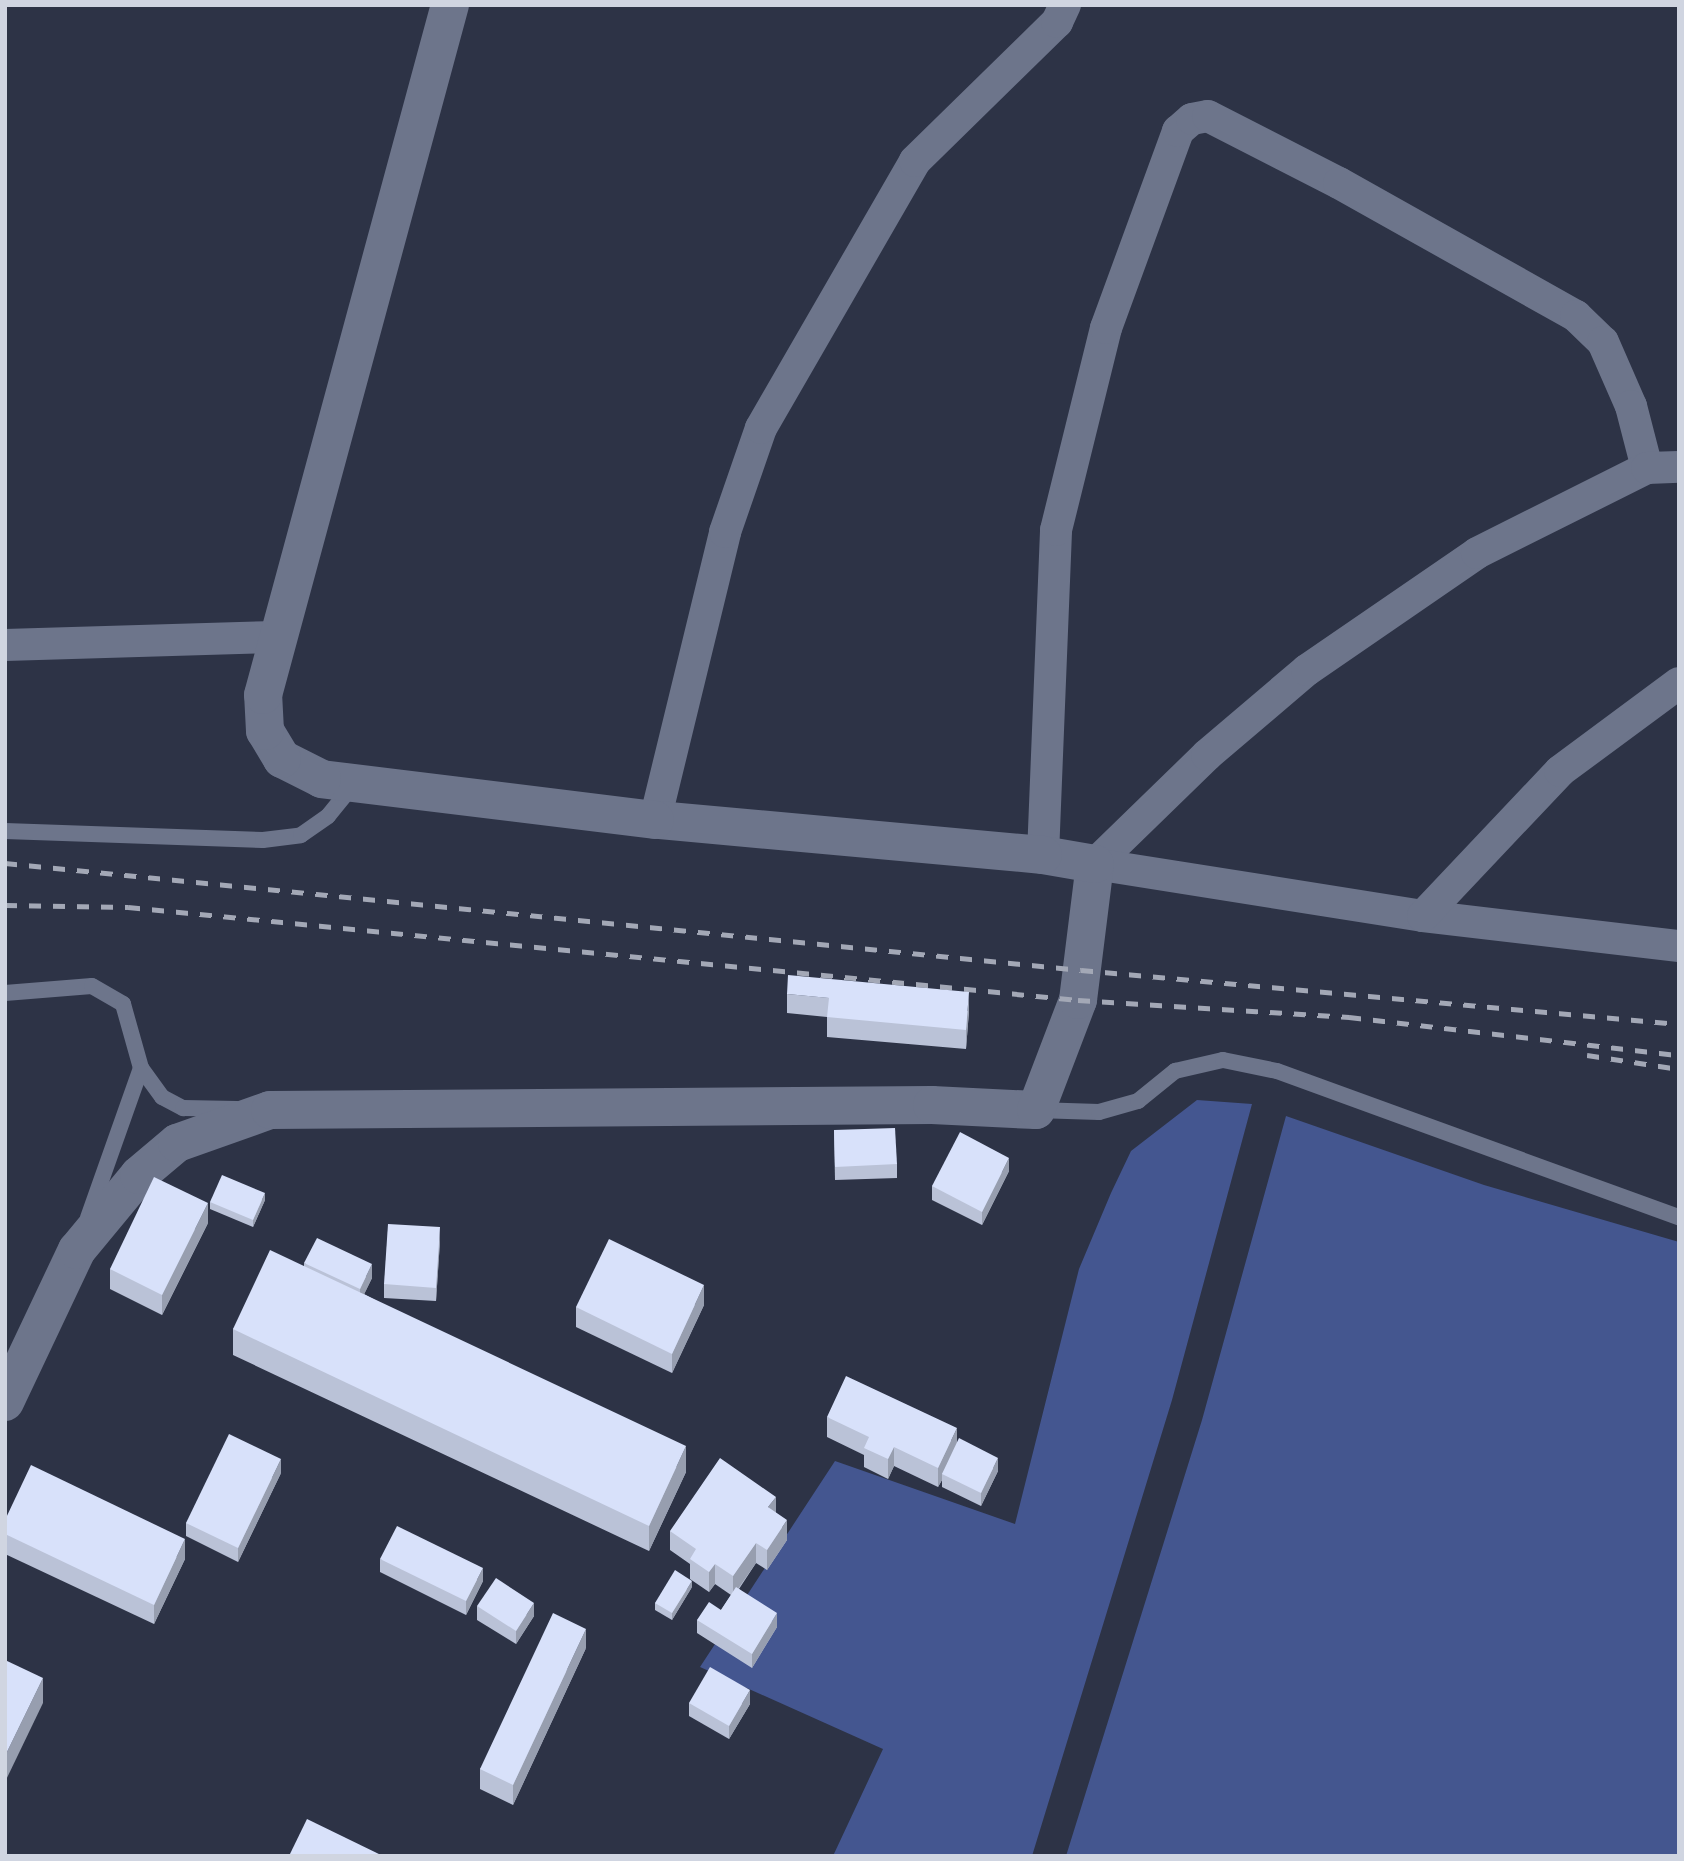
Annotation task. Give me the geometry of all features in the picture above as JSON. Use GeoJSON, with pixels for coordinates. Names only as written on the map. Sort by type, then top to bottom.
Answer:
{"type":"FeatureCollection","features":[{"type":"Feature","properties":{"kind":"street"},"geometry":{"type":"LineString","coordinates":[[450,5],[263,695],[265,731],[282,759],[322,779],[656,820],[1044,855],[1423,916],[1679,946]]}},
{"type":"Feature","properties":{"kind":"street"},"geometry":{"type":"LineString","coordinates":[[656,820],[725,532],[761,428],[915,161],[1048,31],[1065,5]]}},
{"type":"Feature","properties":{"kind":"street"},"geometry":{"type":"LineString","coordinates":[[1044,855],[1056,530],[1106,328],[1178,131],[1192,119],[1208,116],[1270,147],[1576,316],[1603,342],[1631,406],[1647,468]]}},
{"type":"Feature","properties":{"kind":"street"},"geometry":{"type":"LineString","coordinates":[[5,1402],[77,1250],[139,1175],[177,1143],[270,1110],[932,1105],[1036,1110],[1078,1000],[1096,864],[1207,755],[1307,670],[1477,553],[1647,468],[1679,467]]}},
{"type":"Feature","properties":{"kind":"street"},"geometry":{"type":"LineString","coordinates":[[5,645],[279,637]]}},
{"type":"Feature","properties":{"kind":"street"},"geometry":{"type":"LineString","coordinates":[[1423,916],[1560,771],[1679,683]]}},
{"type":"Feature","properties":{"kind":"lane"},"geometry":{"type":"LineString","coordinates":[[5,831],[263,840],[301,835],[328,816],[354,783]]}},
{"type":"Feature","properties":{"kind":"lane"},"geometry":{"type":"LineString","coordinates":[[5,993],[92,986],[123,1004],[141,1068],[162,1097],[183,1108],[270,1110]]}},
{"type":"Feature","properties":{"kind":"lane"},"geometry":{"type":"LineString","coordinates":[[1036,1110],[1099,1112],[1138,1101],[1175,1071],[1223,1060],[1277,1071],[1679,1217]]}},
{"type":"Feature","properties":{"kind":"lane"},"geometry":{"type":"LineString","coordinates":[[77,1250],[141,1068]]}},
{"type":"Feature","properties":{"kind":"shaded area"},"geometry":{"type":"Polygon","coordinates":[[[1197,1100],[1252,1104],[1172,1400],[1032,1856],[833,1856],[883,1749],[700,1667],[835,1461],[1015,1524],[1079,1269],[1111,1193],[1131,1151],[1197,1100]]]}},
{"type":"Feature","properties":{"kind":"shaded area"},"geometry":{"type":"Polygon","coordinates":[[[1286,1116],[1484,1185],[1679,1242],[1679,1856],[1066,1856],[1202,1420],[1286,1116]]]}},
{"type":"Feature","properties":{"kind":"building"},"geometry":{"type":"Polygon","coordinates":[[[788,975],[969,992],[966,1030],[827,1017],[829,998],[787,994],[788,975]]]}},
{"type":"Feature","properties":{"kind":"building"},"geometry":{"type":"Polygon","coordinates":[[[895,1128],[897,1164],[835,1167],[834,1130],[895,1128]]]}},
{"type":"Feature","properties":{"kind":"building"},"geometry":{"type":"Polygon","coordinates":[[[960,1132],[1009,1158],[982,1212],[932,1186],[960,1132]]]}},
{"type":"Feature","properties":{"kind":"building"},"geometry":{"type":"Polygon","coordinates":[[[222,1175],[265,1193],[253,1220],[210,1202],[222,1175]]]}},
{"type":"Feature","properties":{"kind":"building"},"geometry":{"type":"Polygon","coordinates":[[[154,1177],[208,1203],[162,1295],[110,1269],[154,1177]]]}},
{"type":"Feature","properties":{"kind":"building"},"geometry":{"type":"Polygon","coordinates":[[[388,1224],[440,1227],[436,1288],[384,1284],[388,1224]]]}},
{"type":"Feature","properties":{"kind":"building"},"geometry":{"type":"Polygon","coordinates":[[[317,1238],[372,1264],[360,1289],[304,1263],[317,1238]]]}},
{"type":"Feature","properties":{"kind":"building"},"geometry":{"type":"Polygon","coordinates":[[[609,1239],[704,1285],[672,1354],[576,1307],[609,1239]]]}},
{"type":"Feature","properties":{"kind":"building"},"geometry":{"type":"Polygon","coordinates":[[[270,1250],[686,1446],[649,1526],[233,1329],[270,1250]]]}},
{"type":"Feature","properties":{"kind":"building"},"geometry":{"type":"Polygon","coordinates":[[[846,1376],[957,1428],[938,1468],[894,1447],[888,1459],[864,1448],[869,1437],[827,1417],[846,1376]]]}},
{"type":"Feature","properties":{"kind":"building"},"geometry":{"type":"Polygon","coordinates":[[[229,1434],[281,1459],[238,1548],[186,1523],[229,1434]]]}},
{"type":"Feature","properties":{"kind":"building"},"geometry":{"type":"Polygon","coordinates":[[[959,1438],[998,1458],[981,1493],[942,1474],[959,1438]]]}},
{"type":"Feature","properties":{"kind":"building"},"geometry":{"type":"Polygon","coordinates":[[[720,1458],[776,1497],[768,1507],[787,1520],[767,1550],[756,1543],[733,1576],[715,1564],[709,1572],[690,1559],[696,1549],[670,1531],[720,1458]]]}},
{"type":"Feature","properties":{"kind":"building"},"geometry":{"type":"Polygon","coordinates":[[[31,1465],[185,1539],[154,1605],[5,1534],[5,1520],[31,1465]]]}},
{"type":"Feature","properties":{"kind":"building"},"geometry":{"type":"Polygon","coordinates":[[[397,1526],[483,1568],[466,1601],[380,1559],[397,1526]]]}},
{"type":"Feature","properties":{"kind":"building"},"geometry":{"type":"Polygon","coordinates":[[[675,1570],[692,1581],[672,1613],[655,1603],[675,1570]]]}},
{"type":"Feature","properties":{"kind":"building"},"geometry":{"type":"Polygon","coordinates":[[[496,1578],[534,1603],[516,1631],[477,1606],[496,1578]]]}},
{"type":"Feature","properties":{"kind":"building"},"geometry":{"type":"Polygon","coordinates":[[[736,1587],[777,1613],[752,1654],[697,1620],[709,1602],[721,1610],[736,1587]]]}},
{"type":"Feature","properties":{"kind":"building"},"geometry":{"type":"Polygon","coordinates":[[[553,1613],[586,1629],[513,1785],[480,1769],[553,1613]]]}},
{"type":"Feature","properties":{"kind":"building"},"geometry":{"type":"Polygon","coordinates":[[[5,1660],[43,1678],[5,1756],[5,1660]]]}},
{"type":"Feature","properties":{"kind":"building"},"geometry":{"type":"Polygon","coordinates":[[[710,1667],[750,1690],[729,1726],[689,1703],[710,1667]]]}},
{"type":"Feature","properties":{"kind":"building"},"geometry":{"type":"Polygon","coordinates":[[[307,1819],[383,1856],[289,1856],[307,1819]]]}},
{"type":"Feature","properties":{"kind":"railway"},"geometry":{"type":"LineString","coordinates":[[5,863],[1081,970],[1679,1024]]}},
{"type":"Feature","properties":{"kind":"railway"},"geometry":{"type":"LineString","coordinates":[[5,905],[128,907],[1078,1000],[1349,1017],[1679,1055]]}},
{"type":"Feature","properties":{"kind":"railway"},"geometry":{"type":"LineString","coordinates":[[1587,1055],[1679,1069]]}}]}
